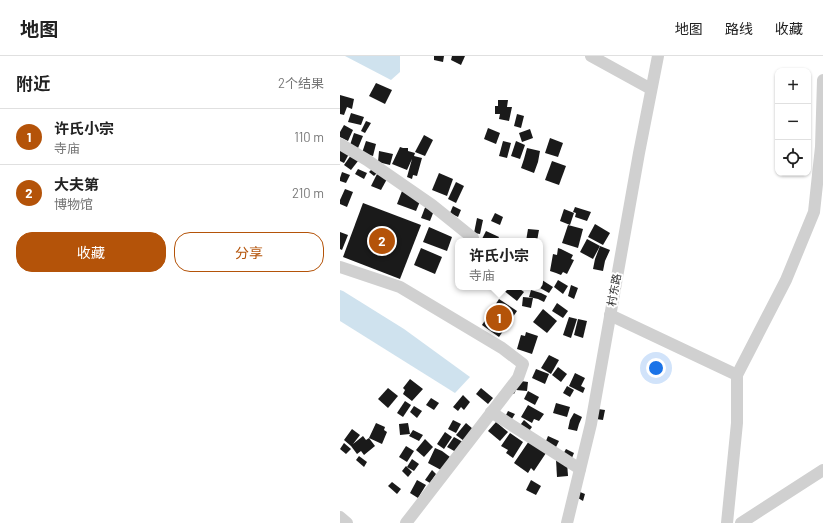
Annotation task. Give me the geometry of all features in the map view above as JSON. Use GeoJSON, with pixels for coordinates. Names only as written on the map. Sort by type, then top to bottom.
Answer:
{"type":"FeatureCollection","features":[{"type":"Feature","properties":{"kind":"street"},"geometry":{"type":"LineString","coordinates":[[591,56],[651,89]]}},
{"type":"Feature","properties":{"kind":"street","name":"村东路"},"geometry":{"type":"LineString","coordinates":[[567,523],[591,424],[639,152],[658,56]]}},
{"type":"Feature","properties":{"kind":"street"},"geometry":{"type":"LineString","coordinates":[[727,523],[737,423],[737,375],[786,280],[814,212],[821,147],[823,80]]}},
{"type":"Feature","properties":{"kind":"street"},"geometry":{"type":"LineString","coordinates":[[340,144],[367,160],[432,205],[473,238]]}},
{"type":"Feature","properties":{"kind":"street"},"geometry":{"type":"LineString","coordinates":[[340,267],[400,287],[502,348],[523,364],[518,378],[406,523]]}},
{"type":"Feature","properties":{"kind":"street"},"geometry":{"type":"LineString","coordinates":[[610,315],[737,375]]}},
{"type":"Feature","properties":{"kind":"street"},"geometry":{"type":"LineString","coordinates":[[491,412],[580,469]]}},
{"type":"Feature","properties":{"kind":"street"},"geometry":{"type":"LineString","coordinates":[[741,523],[823,470]]}},
{"type":"Feature","properties":{"kind":"street"},"geometry":{"type":"LineString","coordinates":[[340,517],[347,523]]}},
{"type":"Feature","properties":{"kind":"water"},"geometry":{"type":"Polygon","coordinates":[[[345,56],[400,56],[400,72],[391,80],[345,56]]]}},
{"type":"Feature","properties":{"kind":"water"},"geometry":{"type":"Polygon","coordinates":[[[340,290],[404,329],[470,377],[455,393],[340,321],[340,290]]]}},
{"type":"Feature","properties":{"kind":"building"},"geometry":{"type":"Polygon","coordinates":[[[434,56],[444,56],[443,62],[434,60],[434,56]]]}},
{"type":"Feature","properties":{"kind":"building"},"geometry":{"type":"Polygon","coordinates":[[[452,56],[465,56],[461,65],[451,60],[452,56]]]}},
{"type":"Feature","properties":{"kind":"building"},"geometry":{"type":"Polygon","coordinates":[[[376,83],[392,90],[385,104],[369,96],[376,83]]]}},
{"type":"Feature","properties":{"kind":"building"},"geometry":{"type":"Polygon","coordinates":[[[340,95],[354,99],[352,109],[347,107],[344,115],[340,114],[340,95]]]}},
{"type":"Feature","properties":{"kind":"building"},"geometry":{"type":"Polygon","coordinates":[[[498,100],[508,100],[507,107],[512,107],[509,121],[499,119],[500,114],[495,114],[495,106],[498,106],[498,100]]]}},
{"type":"Feature","properties":{"kind":"building"},"geometry":{"type":"Polygon","coordinates":[[[351,113],[364,117],[361,125],[348,122],[351,113]]]}},
{"type":"Feature","properties":{"kind":"building"},"geometry":{"type":"Polygon","coordinates":[[[517,114],[524,116],[521,128],[514,126],[517,114]]]}},
{"type":"Feature","properties":{"kind":"building"},"geometry":{"type":"Polygon","coordinates":[[[366,121],[371,123],[365,133],[361,131],[366,121]]]}},
{"type":"Feature","properties":{"kind":"building"},"geometry":{"type":"Polygon","coordinates":[[[344,125],[353,130],[348,141],[340,137],[340,132],[344,125]]]}},
{"type":"Feature","properties":{"kind":"building"},"geometry":{"type":"Polygon","coordinates":[[[488,128],[500,133],[496,144],[484,139],[488,128]]]}},
{"type":"Feature","properties":{"kind":"building"},"geometry":{"type":"Polygon","coordinates":[[[530,129],[533,138],[522,142],[519,133],[530,129]]]}},
{"type":"Feature","properties":{"kind":"building"},"geometry":{"type":"Polygon","coordinates":[[[354,133],[363,136],[358,148],[350,145],[354,133]]]}},
{"type":"Feature","properties":{"kind":"building"},"geometry":{"type":"Polygon","coordinates":[[[424,135],[433,140],[425,156],[415,152],[424,135]]]}},
{"type":"Feature","properties":{"kind":"building"},"geometry":{"type":"Polygon","coordinates":[[[550,138],[563,143],[558,157],[545,153],[550,138]]]}},
{"type":"Feature","properties":{"kind":"building"},"geometry":{"type":"Polygon","coordinates":[[[366,141],[376,144],[373,156],[362,153],[366,141]]]}},
{"type":"Feature","properties":{"kind":"building"},"geometry":{"type":"Polygon","coordinates":[[[503,141],[511,143],[507,158],[499,156],[503,141]]]}},
{"type":"Feature","properties":{"kind":"building"},"geometry":{"type":"Polygon","coordinates":[[[516,141],[525,145],[520,159],[511,156],[516,141]]]}},
{"type":"Feature","properties":{"kind":"building"},"geometry":{"type":"Polygon","coordinates":[[[400,147],[408,148],[408,151],[415,153],[414,156],[422,158],[417,176],[413,175],[412,179],[407,177],[412,159],[407,170],[392,164],[400,147]]]}},
{"type":"Feature","properties":{"kind":"building"},"geometry":{"type":"Polygon","coordinates":[[[527,148],[540,151],[534,173],[521,168],[527,148]]]}},
{"type":"Feature","properties":{"kind":"building"},"geometry":{"type":"Polygon","coordinates":[[[340,150],[349,154],[344,163],[340,161],[340,150]]]}},
{"type":"Feature","properties":{"kind":"building"},"geometry":{"type":"Polygon","coordinates":[[[379,151],[393,154],[390,165],[378,162],[379,151]]]}},
{"type":"Feature","properties":{"kind":"building"},"geometry":{"type":"Polygon","coordinates":[[[351,155],[358,161],[351,170],[344,165],[351,155]]]}},
{"type":"Feature","properties":{"kind":"building"},"geometry":{"type":"Polygon","coordinates":[[[552,161],[566,166],[559,185],[545,180],[552,161]]]}},
{"type":"Feature","properties":{"kind":"building"},"geometry":{"type":"Polygon","coordinates":[[[375,166],[380,170],[374,176],[369,172],[375,166]]]}},
{"type":"Feature","properties":{"kind":"building"},"geometry":{"type":"Polygon","coordinates":[[[358,169],[367,173],[364,179],[355,174],[358,169]]]}},
{"type":"Feature","properties":{"kind":"building"},"geometry":{"type":"Polygon","coordinates":[[[342,172],[350,175],[346,183],[340,181],[342,172]]]}},
{"type":"Feature","properties":{"kind":"building"},"geometry":{"type":"Polygon","coordinates":[[[439,173],[453,179],[447,196],[432,190],[439,173]]]}},
{"type":"Feature","properties":{"kind":"building"},"geometry":{"type":"Polygon","coordinates":[[[377,174],[387,179],[381,190],[371,186],[377,174]]]}},
{"type":"Feature","properties":{"kind":"building"},"geometry":{"type":"Polygon","coordinates":[[[456,182],[464,186],[456,203],[448,199],[456,182]]]}},
{"type":"Feature","properties":{"kind":"building"},"geometry":{"type":"Polygon","coordinates":[[[345,189],[353,192],[347,207],[340,204],[340,200],[345,189]]]}},
{"type":"Feature","properties":{"kind":"building"},"geometry":{"type":"Polygon","coordinates":[[[402,191],[421,199],[416,211],[397,204],[402,191]]]}},
{"type":"Feature","properties":{"kind":"building"},"geometry":{"type":"Polygon","coordinates":[[[363,203],[421,225],[400,279],[343,257],[363,203]]]}},
{"type":"Feature","properties":{"kind":"building"},"geometry":{"type":"Polygon","coordinates":[[[426,205],[435,208],[430,221],[421,218],[426,205]]]}},
{"type":"Feature","properties":{"kind":"building"},"geometry":{"type":"Polygon","coordinates":[[[453,206],[461,210],[458,217],[450,213],[453,206]]]}},
{"type":"Feature","properties":{"kind":"building"},"geometry":{"type":"Polygon","coordinates":[[[575,207],[591,212],[587,221],[575,217],[576,213],[573,212],[575,207]]]}},
{"type":"Feature","properties":{"kind":"building"},"geometry":{"type":"Polygon","coordinates":[[[564,209],[574,213],[570,225],[560,221],[564,209]]]}},
{"type":"Feature","properties":{"kind":"building"},"geometry":{"type":"Polygon","coordinates":[[[495,213],[503,217],[500,225],[491,221],[495,213]]]}},
{"type":"Feature","properties":{"kind":"building"},"geometry":{"type":"Polygon","coordinates":[[[477,218],[483,220],[480,234],[474,233],[477,218]]]}},
{"type":"Feature","properties":{"kind":"building"},"geometry":{"type":"Polygon","coordinates":[[[595,224],[610,233],[603,245],[588,237],[595,224]]]}},
{"type":"Feature","properties":{"kind":"building"},"geometry":{"type":"Polygon","coordinates":[[[568,225],[583,229],[578,248],[562,243],[568,225]]]}},
{"type":"Feature","properties":{"kind":"building"},"geometry":{"type":"Polygon","coordinates":[[[429,227],[452,237],[447,251],[423,242],[429,227]]]}},
{"type":"Feature","properties":{"kind":"building"},"geometry":{"type":"Polygon","coordinates":[[[528,229],[539,230],[538,238],[526,238],[528,229]]]}},
{"type":"Feature","properties":{"kind":"building"},"geometry":{"type":"Polygon","coordinates":[[[486,231],[499,237],[498,238],[482,238],[486,231]]]}},
{"type":"Feature","properties":{"kind":"building"},"geometry":{"type":"Polygon","coordinates":[[[340,232],[348,235],[342,250],[340,249],[340,232]]]}},
{"type":"Feature","properties":{"kind":"building"},"geometry":{"type":"Polygon","coordinates":[[[587,239],[600,246],[593,259],[580,252],[587,239]]]}},
{"type":"Feature","properties":{"kind":"building"},"geometry":{"type":"Polygon","coordinates":[[[600,246],[610,250],[605,261],[603,271],[593,269],[600,246]]]}},
{"type":"Feature","properties":{"kind":"building"},"geometry":{"type":"Polygon","coordinates":[[[421,248],[442,257],[435,274],[414,265],[421,248]]]}},
{"type":"Feature","properties":{"kind":"building"},"geometry":{"type":"Polygon","coordinates":[[[558,248],[573,255],[571,259],[574,260],[567,274],[563,272],[561,275],[550,271],[553,254],[557,255],[558,248]]]}},
{"type":"Feature","properties":{"kind":"building"},"geometry":{"type":"Polygon","coordinates":[[[558,280],[568,286],[563,294],[554,287],[558,280]]]}},
{"type":"Feature","properties":{"kind":"building"},"geometry":{"type":"Polygon","coordinates":[[[543,281],[553,287],[549,293],[543,290],[543,281]]]}},
{"type":"Feature","properties":{"kind":"building"},"geometry":{"type":"Polygon","coordinates":[[[571,285],[578,288],[574,299],[568,296],[571,285]]]}},
{"type":"Feature","properties":{"kind":"building"},"geometry":{"type":"Polygon","coordinates":[[[503,290],[521,290],[524,292],[517,301],[503,290]]]}},
{"type":"Feature","properties":{"kind":"building"},"geometry":{"type":"Polygon","coordinates":[[[531,290],[547,296],[544,302],[529,297],[531,290]]]}},
{"type":"Feature","properties":{"kind":"building"},"geometry":{"type":"Polygon","coordinates":[[[523,297],[533,298],[531,308],[522,306],[523,297]]]}},
{"type":"Feature","properties":{"kind":"building"},"geometry":{"type":"Polygon","coordinates":[[[499,299],[517,311],[499,337],[482,325],[499,299]]]}},
{"type":"Feature","properties":{"kind":"building"},"geometry":{"type":"Polygon","coordinates":[[[557,303],[568,311],[563,318],[552,311],[557,303]]]}},
{"type":"Feature","properties":{"kind":"building"},"geometry":{"type":"Polygon","coordinates":[[[543,309],[557,321],[547,333],[533,322],[543,309]]]}},
{"type":"Feature","properties":{"kind":"building"},"geometry":{"type":"Polygon","coordinates":[[[569,317],[577,319],[571,338],[563,335],[569,317]]]}},
{"type":"Feature","properties":{"kind":"building"},"geometry":{"type":"Polygon","coordinates":[[[578,319],[587,321],[583,338],[574,335],[578,319]]]}},
{"type":"Feature","properties":{"kind":"building"},"geometry":{"type":"Polygon","coordinates":[[[526,332],[538,336],[532,354],[517,349],[521,335],[525,336],[526,332]]]}},
{"type":"Feature","properties":{"kind":"building"},"geometry":{"type":"Polygon","coordinates":[[[549,355],[559,360],[551,374],[541,368],[549,355]]]}},
{"type":"Feature","properties":{"kind":"building"},"geometry":{"type":"Polygon","coordinates":[[[558,367],[567,374],[561,382],[552,375],[558,367]]]}},
{"type":"Feature","properties":{"kind":"building"},"geometry":{"type":"Polygon","coordinates":[[[536,369],[549,374],[545,384],[532,378],[536,369]]]}},
{"type":"Feature","properties":{"kind":"building"},"geometry":{"type":"Polygon","coordinates":[[[575,373],[585,378],[581,386],[585,388],[583,393],[569,386],[575,373]]]}},
{"type":"Feature","properties":{"kind":"building"},"geometry":{"type":"Polygon","coordinates":[[[410,379],[423,389],[412,401],[403,394],[405,390],[403,388],[410,379]]]}},
{"type":"Feature","properties":{"kind":"building"},"geometry":{"type":"Polygon","coordinates":[[[521,381],[528,382],[527,391],[516,390],[514,394],[508,390],[521,381]]]}},
{"type":"Feature","properties":{"kind":"building"},"geometry":{"type":"Polygon","coordinates":[[[567,386],[574,390],[570,397],[563,393],[567,386]]]}},
{"type":"Feature","properties":{"kind":"building"},"geometry":{"type":"Polygon","coordinates":[[[388,388],[398,396],[388,408],[378,399],[388,388]]]}},
{"type":"Feature","properties":{"kind":"building"},"geometry":{"type":"Polygon","coordinates":[[[481,388],[493,398],[488,404],[476,394],[481,388]]]}},
{"type":"Feature","properties":{"kind":"building"},"geometry":{"type":"Polygon","coordinates":[[[528,391],[539,397],[535,405],[524,399],[528,391]]]}},
{"type":"Feature","properties":{"kind":"building"},"geometry":{"type":"Polygon","coordinates":[[[463,395],[470,402],[464,410],[461,407],[458,411],[453,407],[463,395]]]}},
{"type":"Feature","properties":{"kind":"building"},"geometry":{"type":"Polygon","coordinates":[[[431,398],[439,403],[434,410],[426,405],[431,398]]]}},
{"type":"Feature","properties":{"kind":"building"},"geometry":{"type":"Polygon","coordinates":[[[405,401],[411,405],[403,417],[397,413],[405,401]]]}},
{"type":"Feature","properties":{"kind":"building"},"geometry":{"type":"Polygon","coordinates":[[[556,403],[570,407],[567,417],[553,413],[556,403]]]}},
{"type":"Feature","properties":{"kind":"building"},"geometry":{"type":"Polygon","coordinates":[[[528,405],[544,414],[539,421],[534,419],[532,423],[521,417],[528,405]]]}},
{"type":"Feature","properties":{"kind":"building"},"geometry":{"type":"Polygon","coordinates":[[[414,406],[422,411],[417,418],[410,412],[414,406]]]}},
{"type":"Feature","properties":{"kind":"building"},"geometry":{"type":"Polygon","coordinates":[[[598,409],[605,410],[603,420],[596,419],[598,409]]]}},
{"type":"Feature","properties":{"kind":"building"},"geometry":{"type":"Polygon","coordinates":[[[508,411],[515,414],[510,422],[504,419],[508,411]]]}},
{"type":"Feature","properties":{"kind":"building"},"geometry":{"type":"Polygon","coordinates":[[[574,413],[582,417],[577,431],[568,429],[570,420],[574,413]]]}},
{"type":"Feature","properties":{"kind":"building"},"geometry":{"type":"Polygon","coordinates":[[[453,420],[461,424],[456,433],[448,429],[453,420]]]}},
{"type":"Feature","properties":{"kind":"building"},"geometry":{"type":"Polygon","coordinates":[[[524,420],[532,427],[526,435],[518,428],[524,420]]]}},
{"type":"Feature","properties":{"kind":"building"},"geometry":{"type":"Polygon","coordinates":[[[496,422],[508,432],[500,441],[488,431],[496,422]]]}},
{"type":"Feature","properties":{"kind":"building"},"geometry":{"type":"Polygon","coordinates":[[[376,423],[385,427],[384,430],[387,432],[382,444],[369,438],[376,423]]]}},
{"type":"Feature","properties":{"kind":"building"},"geometry":{"type":"Polygon","coordinates":[[[408,423],[410,434],[400,435],[399,424],[408,423]]]}},
{"type":"Feature","properties":{"kind":"building"},"geometry":{"type":"Polygon","coordinates":[[[466,423],[473,429],[464,441],[456,435],[466,423]]]}},
{"type":"Feature","properties":{"kind":"building"},"geometry":{"type":"Polygon","coordinates":[[[352,429],[360,435],[353,444],[363,436],[366,440],[369,438],[375,446],[364,455],[361,451],[357,454],[344,440],[352,429]]]}},
{"type":"Feature","properties":{"kind":"building"},"geometry":{"type":"Polygon","coordinates":[[[413,430],[423,435],[419,441],[409,436],[413,430]]]}},
{"type":"Feature","properties":{"kind":"building"},"geometry":{"type":"Polygon","coordinates":[[[445,432],[452,437],[444,449],[437,444],[445,432]]]}},
{"type":"Feature","properties":{"kind":"building"},"geometry":{"type":"Polygon","coordinates":[[[510,433],[523,442],[513,458],[506,453],[508,450],[501,446],[510,433]]]}},
{"type":"Feature","properties":{"kind":"building"},"geometry":{"type":"Polygon","coordinates":[[[548,436],[559,441],[554,451],[544,446],[548,436]]]}},
{"type":"Feature","properties":{"kind":"building"},"geometry":{"type":"Polygon","coordinates":[[[454,437],[463,442],[456,452],[447,447],[454,437]]]}},
{"type":"Feature","properties":{"kind":"building"},"geometry":{"type":"Polygon","coordinates":[[[425,439],[433,447],[424,457],[416,450],[425,439]]]}},
{"type":"Feature","properties":{"kind":"building"},"geometry":{"type":"Polygon","coordinates":[[[529,441],[546,453],[534,471],[531,468],[528,473],[514,463],[529,441]]]}},
{"type":"Feature","properties":{"kind":"building"},"geometry":{"type":"Polygon","coordinates":[[[344,443],[351,449],[346,454],[340,449],[344,443]]]}},
{"type":"Feature","properties":{"kind":"building"},"geometry":{"type":"Polygon","coordinates":[[[406,446],[414,451],[407,462],[399,457],[406,446]]]}},
{"type":"Feature","properties":{"kind":"building"},"geometry":{"type":"Polygon","coordinates":[[[435,448],[450,457],[441,470],[428,463],[435,448]]]}},
{"type":"Feature","properties":{"kind":"building"},"geometry":{"type":"Polygon","coordinates":[[[566,449],[574,453],[571,460],[562,456],[566,449]]]}},
{"type":"Feature","properties":{"kind":"building"},"geometry":{"type":"Polygon","coordinates":[[[359,456],[367,462],[364,467],[356,460],[359,456]]]}},
{"type":"Feature","properties":{"kind":"building"},"geometry":{"type":"Polygon","coordinates":[[[412,459],[419,464],[414,471],[407,467],[412,459]]]}},
{"type":"Feature","properties":{"kind":"building"},"geometry":{"type":"Polygon","coordinates":[[[556,460],[567,462],[568,476],[557,477],[556,460]]]}},
{"type":"Feature","properties":{"kind":"building"},"geometry":{"type":"Polygon","coordinates":[[[406,466],[412,472],[408,477],[402,471],[406,466]]]}},
{"type":"Feature","properties":{"kind":"building"},"geometry":{"type":"Polygon","coordinates":[[[432,470],[436,474],[430,483],[425,480],[432,470]]]}},
{"type":"Feature","properties":{"kind":"building"},"geometry":{"type":"Polygon","coordinates":[[[417,480],[426,485],[418,498],[410,493],[417,480]]]}},
{"type":"Feature","properties":{"kind":"building"},"geometry":{"type":"Polygon","coordinates":[[[531,480],[541,486],[536,495],[526,490],[531,480]]]}},
{"type":"Feature","properties":{"kind":"building"},"geometry":{"type":"Polygon","coordinates":[[[392,482],[401,489],[397,494],[388,486],[392,482]]]}},
{"type":"Feature","properties":{"kind":"building"},"geometry":{"type":"Polygon","coordinates":[[[580,492],[585,494],[583,501],[578,498],[580,492]]]}},
{"type":"Feature","properties":{"kind":"place","name":"大夫第"},"geometry":{"type":"Point","coordinates":[382,241]}},
{"type":"Feature","properties":{"kind":"place","name":"许氏小宗"},"geometry":{"type":"Point","coordinates":[499,318]}}]}
